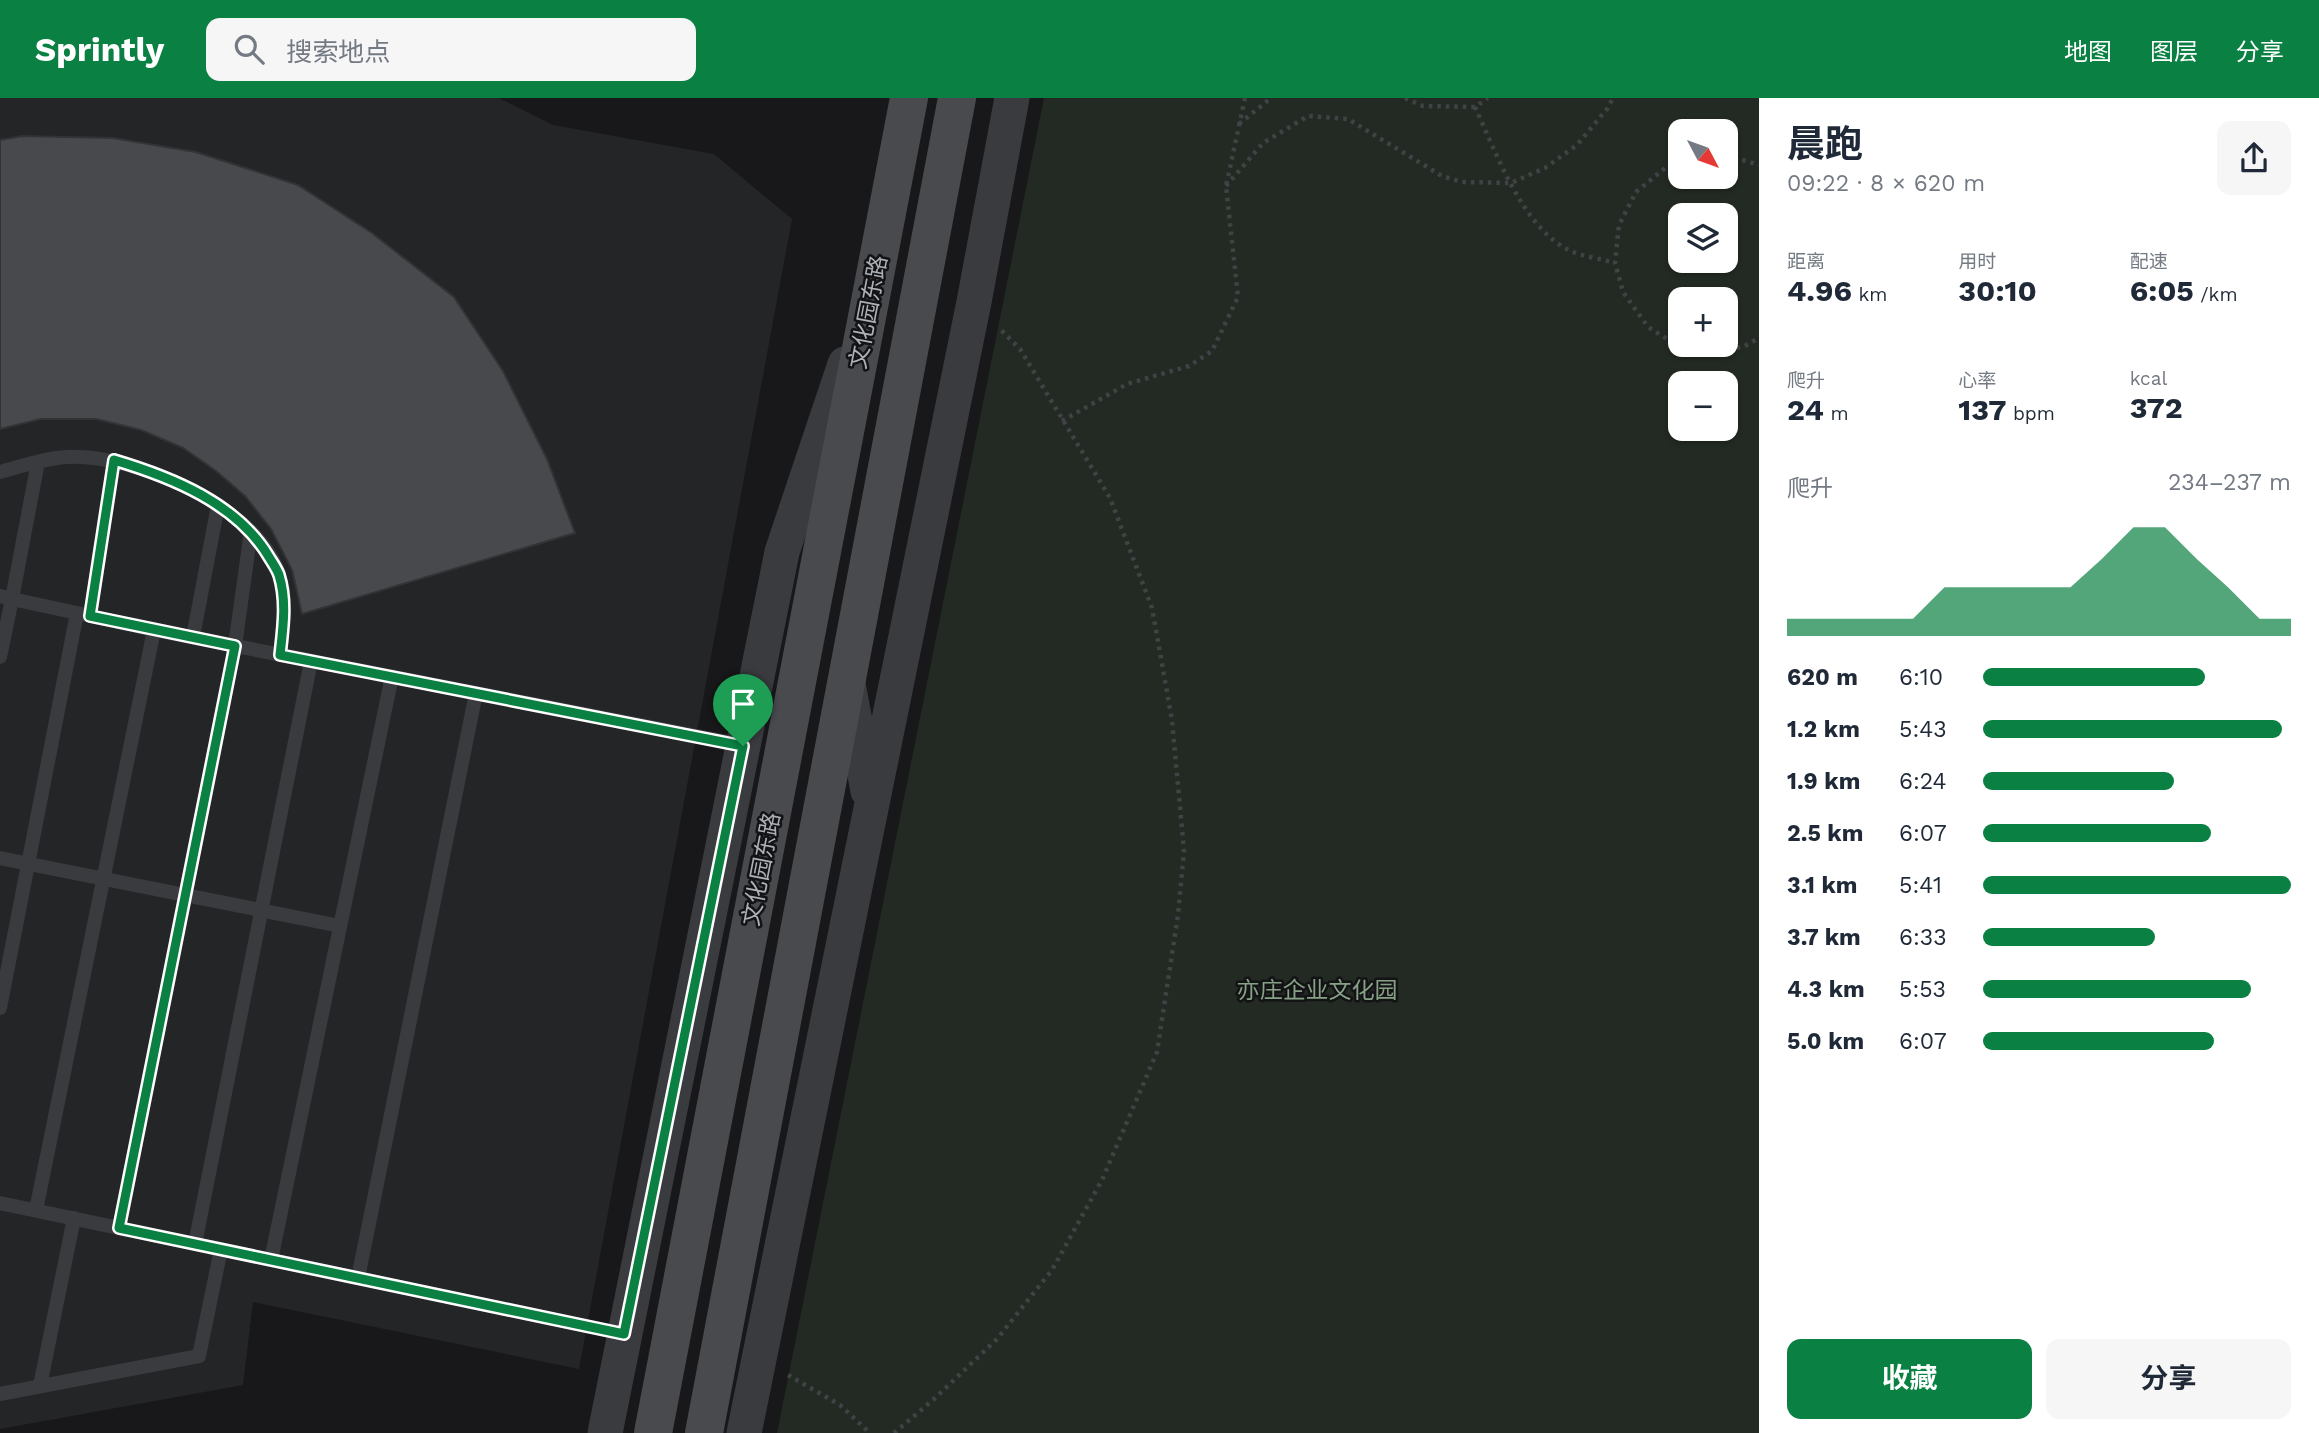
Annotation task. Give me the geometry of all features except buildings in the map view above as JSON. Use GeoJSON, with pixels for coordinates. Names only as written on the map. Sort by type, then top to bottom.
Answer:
{"type":"FeatureCollection","features":[{"type":"Feature","properties":{"kind":"main road","name":"文化园东路"},"geometry":{"type":"LineString","coordinates":[[653,1433],[909,98]]}},
{"type":"Feature","properties":{"kind":"main road","name":"文化园东路"},"geometry":{"type":"LineString","coordinates":[[704,1433],[957,98]]}},
{"type":"Feature","properties":{"kind":"street"},"geometry":{"type":"LineString","coordinates":[[744,1433],[974,302],[1012,98]]}},
{"type":"Feature","properties":{"kind":"street"},"geometry":{"type":"LineString","coordinates":[[604,1433],[782,552],[874,278]]}},
{"type":"Feature","properties":{"kind":"street"},"geometry":{"type":"LineString","coordinates":[[847,678],[871,808]]}},
{"type":"Feature","properties":{"kind":"lane"},"geometry":{"type":"LineString","coordinates":[[0,472],[69,457],[114,460],[168,480],[218,505],[259,540],[279,574],[285,614],[280,655]]}},
{"type":"Feature","properties":{"kind":"lane"},"geometry":{"type":"LineString","coordinates":[[0,1008],[114,460]]}},
{"type":"Feature","properties":{"kind":"lane"},"geometry":{"type":"LineString","coordinates":[[0,657],[6,598],[38,462]]}},
{"type":"Feature","properties":{"kind":"lane"},"geometry":{"type":"LineString","coordinates":[[193,637],[218,505]]}},
{"type":"Feature","properties":{"kind":"lane"},"geometry":{"type":"LineString","coordinates":[[119,1228],[235,646],[251,531]]}},
{"type":"Feature","properties":{"kind":"lane"},"geometry":{"type":"LineString","coordinates":[[6,598],[154,630],[743,746]]}},
{"type":"Feature","properties":{"kind":"lane"},"geometry":{"type":"LineString","coordinates":[[36,1210],[154,630]]}},
{"type":"Feature","properties":{"kind":"lane"},"geometry":{"type":"LineString","coordinates":[[195,1244],[311,661]]}},
{"type":"Feature","properties":{"kind":"lane"},"geometry":{"type":"LineString","coordinates":[[271,1260],[392,677]]}},
{"type":"Feature","properties":{"kind":"lane"},"geometry":{"type":"LineString","coordinates":[[358,1278],[476,693]]}},
{"type":"Feature","properties":{"kind":"lane"},"geometry":{"type":"LineString","coordinates":[[0,858],[340,926]]}},
{"type":"Feature","properties":{"kind":"lane"},"geometry":{"type":"LineString","coordinates":[[0,1203],[624,1334]]}},
{"type":"Feature","properties":{"kind":"lane"},"geometry":{"type":"LineString","coordinates":[[40,1387],[74,1218]]}},
{"type":"Feature","properties":{"kind":"lane"},"geometry":{"type":"LineString","coordinates":[[0,1394],[199,1356],[221,1249]]}},
{"type":"Feature","properties":{"kind":"path"},"geometry":{"type":"LineString","coordinates":[[1062,421],[1127,384],[1189,366],[1212,351],[1238,297],[1226,186],[1244,98]]}},
{"type":"Feature","properties":{"kind":"path"},"geometry":{"type":"LineString","coordinates":[[1239,124],[1271,98]]}},
{"type":"Feature","properties":{"kind":"path"},"geometry":{"type":"LineString","coordinates":[[1405,98],[1423,106],[1475,107],[1488,98]]}},
{"type":"Feature","properties":{"kind":"path"},"geometry":{"type":"LineString","coordinates":[[1226,186],[1263,143],[1308,116],[1348,119],[1442,176],[1462,183],[1511,183],[1545,168],[1577,145],[1614,98]]}},
{"type":"Feature","properties":{"kind":"path"},"geometry":{"type":"LineString","coordinates":[[1475,107],[1511,183],[1542,231],[1572,252],[1615,263]]}},
{"type":"Feature","properties":{"kind":"path"},"geometry":{"type":"LineString","coordinates":[[1738,159],[1759,165]]}},
{"type":"Feature","properties":{"kind":"path"},"geometry":{"type":"LineString","coordinates":[[1668,166],[1636,192],[1619,225],[1615,263],[1623,292],[1648,327],[1677,345],[1714,351],[1743,347],[1759,338]]}},
{"type":"Feature","properties":{"kind":"path"},"geometry":{"type":"LineString","coordinates":[[894,1433],[997,1339],[1052,1270],[1102,1180],[1157,1052],[1178,915],[1184,851],[1171,720],[1152,608],[1110,498],[1020,349],[974,302]]}},
{"type":"Feature","properties":{"kind":"path"},"geometry":{"type":"LineString","coordinates":[[759,1361],[839,1405],[870,1433]]}},
{"type":"Feature","properties":{"kind":"shaded area"},"geometry":{"type":"Polygon","coordinates":[[[0,98],[499,98],[553,125],[714,154],[792,219],[579,1369],[253,1302],[243,1385],[0,1429],[0,98]]]}},
{"type":"Feature","properties":{"kind":"green space","name":"亦庄企业文化园"},"geometry":{"type":"Polygon","coordinates":[[[1044,98],[1759,98],[1759,1433],[777,1433],[1044,98]]]}},
{"type":"Feature","properties":{"kind":"route"},"geometry":{"type":"LineString","coordinates":[[114,460],[144,469],[218,505],[259,540],[279,574],[285,614],[280,655],[743,746],[624,1334],[119,1228],[235,646],[90,616],[114,460]]}}]}
